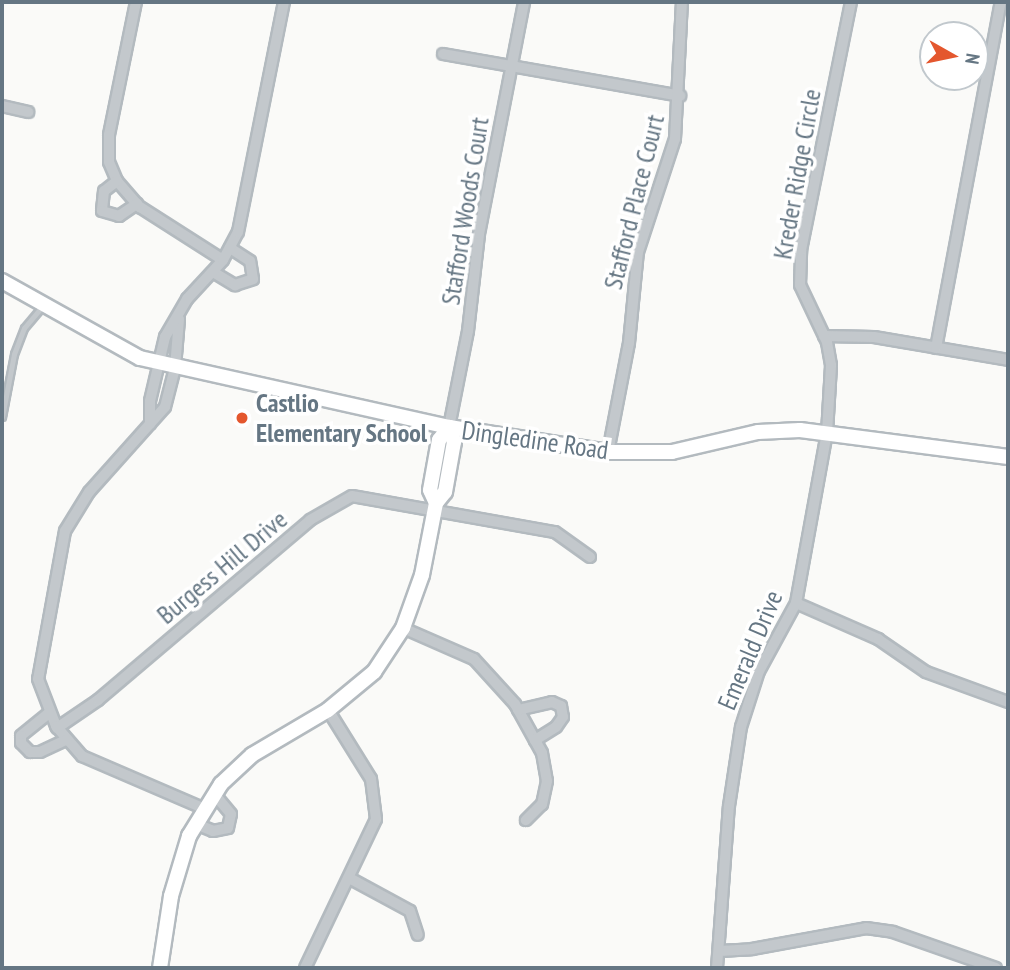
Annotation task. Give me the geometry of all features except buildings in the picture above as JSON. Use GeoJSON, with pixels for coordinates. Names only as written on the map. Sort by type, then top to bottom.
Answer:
{"type":"FeatureCollection","features":[{"type":"Feature","properties":{"kind":"street"},"geometry":{"type":"LineString","coordinates":[[136,2],[108,142],[109,162],[117,181],[137,204],[223,260]]}},
{"type":"Feature","properties":{"kind":"street"},"geometry":{"type":"LineString","coordinates":[[150,424],[157,364],[165,337],[179,318],[187,299],[223,260],[238,232],[284,2]]}},
{"type":"Feature","properties":{"kind":"street","name":"Stafford Woods Court"},"geometry":{"type":"LineString","coordinates":[[449,427],[510,66],[524,2]]}},
{"type":"Feature","properties":{"kind":"street","name":"Stafford Place Court"},"geometry":{"type":"LineString","coordinates":[[608,452],[629,343],[638,252],[669,163],[680,96],[682,2]]}},
{"type":"Feature","properties":{"kind":"street","name":"Kreder Ridge Circle"},"geometry":{"type":"LineString","coordinates":[[827,433],[831,365],[824,336],[800,285],[801,250],[851,2]]}},
{"type":"Feature","properties":{"kind":"street"},"geometry":{"type":"LineString","coordinates":[[936,348],[1001,2]]}},
{"type":"Feature","properties":{"kind":"street"},"geometry":{"type":"LineString","coordinates":[[443,54],[680,96]]}},
{"type":"Feature","properties":{"kind":"street"},"geometry":{"type":"LineString","coordinates":[[2,106],[28,112]]}},
{"type":"Feature","properties":{"kind":"street"},"geometry":{"type":"LineString","coordinates":[[117,181],[104,191],[102,211],[119,216],[137,204]]}},
{"type":"Feature","properties":{"kind":"street"},"geometry":{"type":"LineString","coordinates":[[213,272],[235,285],[253,279],[250,261],[230,248]]}},
{"type":"Feature","properties":{"kind":"street","name":"Dingledine Road"},"geometry":{"type":"LineString","coordinates":[[2,281],[111,345],[157,364],[449,427],[608,452],[686,450],[771,430],[827,433],[1008,457]]}},
{"type":"Feature","properties":{"kind":"street"},"geometry":{"type":"LineString","coordinates":[[179,318],[175,368],[165,407],[89,492],[65,531],[40,653],[38,679],[57,728],[66,740],[98,766],[205,809]]}},
{"type":"Feature","properties":{"kind":"street"},"geometry":{"type":"LineString","coordinates":[[824,336],[874,337],[1008,360]]}},
{"type":"Feature","properties":{"kind":"street"},"geometry":{"type":"LineString","coordinates":[[160,968],[171,896],[196,824],[214,794],[253,755],[328,710],[373,672],[403,628],[422,575],[436,506],[430,490],[439,440],[449,427]]}},
{"type":"Feature","properties":{"kind":"street","name":"Emerald Drive"},"geometry":{"type":"LineString","coordinates":[[717,968],[741,727],[759,671],[796,603],[827,433]]}},
{"type":"Feature","properties":{"kind":"street","name":"Burgess Hill Drive"},"geometry":{"type":"LineString","coordinates":[[57,728],[98,700],[310,520],[340,500],[366,496],[436,506],[555,532],[590,557]]}},
{"type":"Feature","properties":{"kind":"street"},"geometry":{"type":"LineString","coordinates":[[796,603],[878,639],[926,672],[1008,702]]}},
{"type":"Feature","properties":{"kind":"street"},"geometry":{"type":"LineString","coordinates":[[403,628],[474,659],[500,684],[518,710],[535,740],[547,781],[542,804],[526,820]]}},
{"type":"Feature","properties":{"kind":"street"},"geometry":{"type":"LineString","coordinates":[[518,710],[552,702],[561,706],[563,717],[556,727],[535,740]]}},
{"type":"Feature","properties":{"kind":"street"},"geometry":{"type":"LineString","coordinates":[[305,968],[372,835],[376,800],[371,779],[328,710]]}},
{"type":"Feature","properties":{"kind":"street"},"geometry":{"type":"LineString","coordinates":[[49,713],[31,726],[21,743],[30,752],[40,752],[66,740]]}},
{"type":"Feature","properties":{"kind":"street"},"geometry":{"type":"LineString","coordinates":[[196,824],[213,831],[228,828],[231,814],[214,794]]}},
{"type":"Feature","properties":{"kind":"street"},"geometry":{"type":"LineString","coordinates":[[351,878],[410,911],[418,935]]}},
{"type":"Feature","properties":{"kind":"street"},"geometry":{"type":"LineString","coordinates":[[719,951],[752,949],[866,928],[893,932],[996,968]]}},
{"type":"Feature","properties":{"kind":"lane"},"geometry":{"type":"LineString","coordinates":[[2,417],[14,354],[24,328],[43,305]]}},
{"type":"Feature","properties":{"kind":"place","name":"Castlio Elementary School"},"geometry":{"type":"Point","coordinates":[242,418]}}]}
